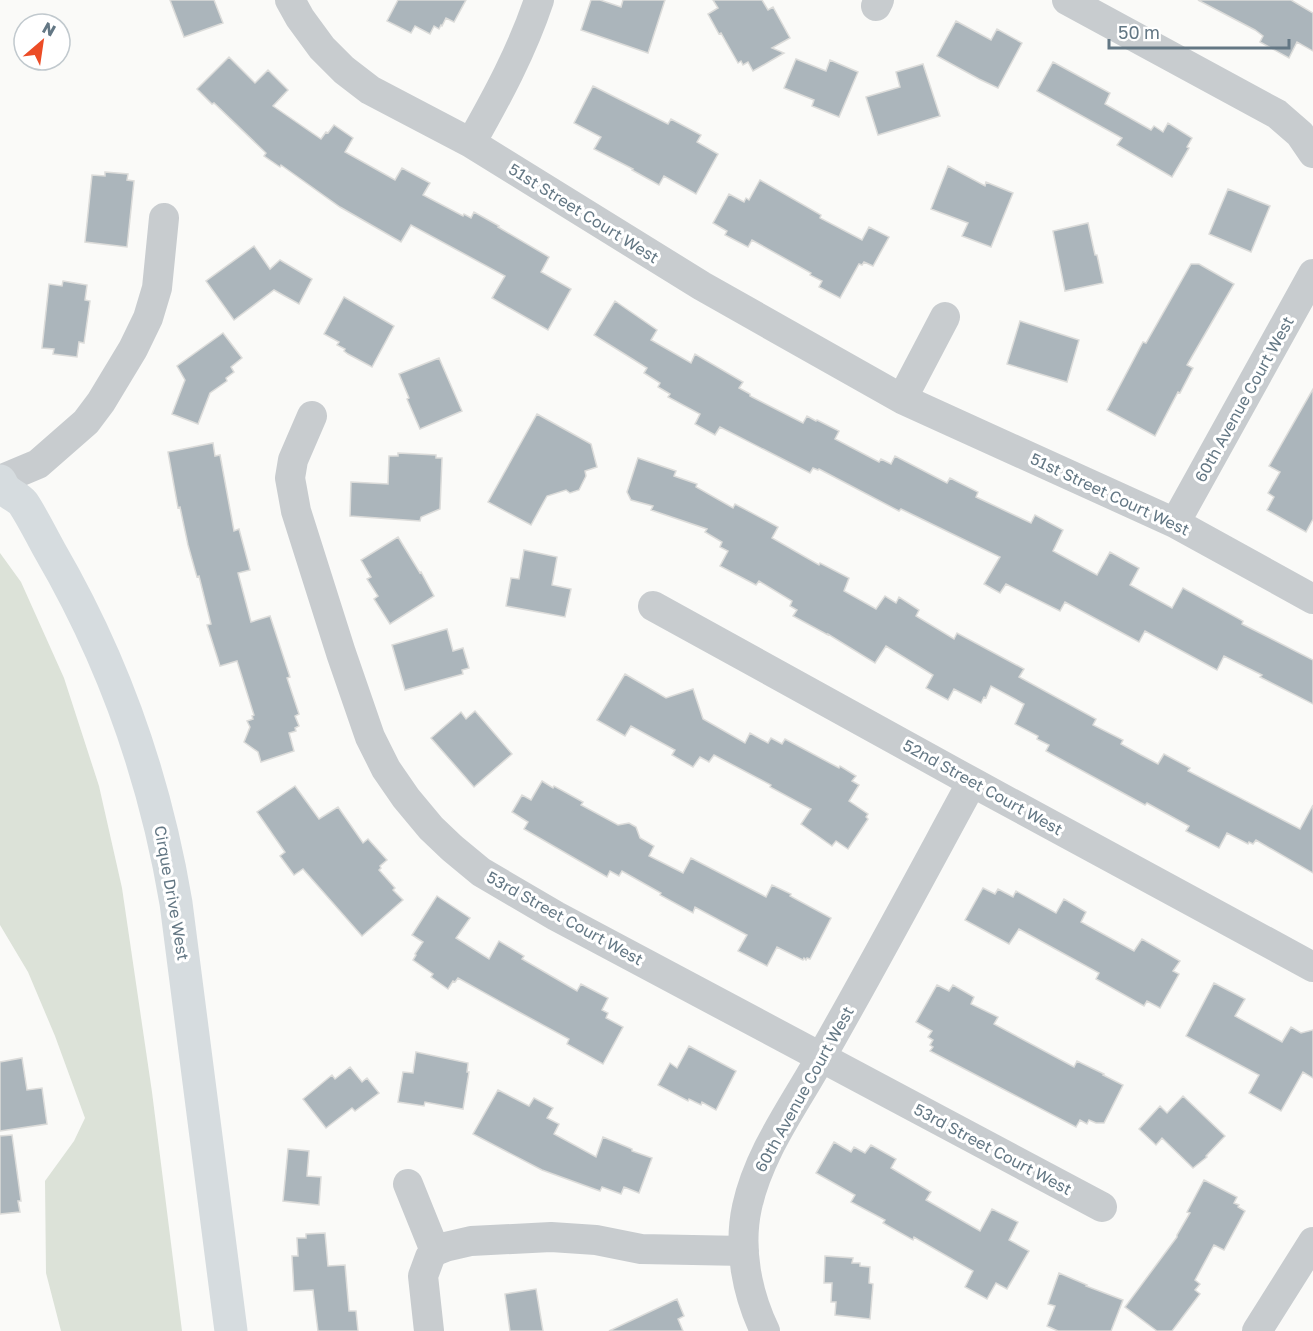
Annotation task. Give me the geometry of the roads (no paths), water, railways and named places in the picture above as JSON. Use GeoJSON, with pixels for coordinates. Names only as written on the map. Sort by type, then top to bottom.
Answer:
{"type":"FeatureCollection","features":[{"type":"Feature","properties":{"kind":"main road","name":"Cirque Drive West"},"geometry":{"type":"LineString","coordinates":[[2,484],[4,512],[55,598],[97,688],[142,826],[160,915],[213,1331]]}},
{"type":"Feature","properties":{"kind":"main road","name":"Cirque Drive West"},"geometry":{"type":"LineString","coordinates":[[2,484],[21,500],[26,508],[71,586],[93,631],[131,723],[158,814],[176,903],[231,1331]]}},
{"type":"Feature","properties":{"kind":"street","name":"51st Street Court West"},"geometry":{"type":"LineString","coordinates":[[290,0],[322,48],[344,70],[370,90],[471,143],[702,286],[903,399],[1175,523],[1313,598]]}},
{"type":"Feature","properties":{"kind":"street"},"geometry":{"type":"LineString","coordinates":[[471,143],[498,96],[518,54],[539,0]]}},
{"type":"Feature","properties":{"kind":"street"},"geometry":{"type":"LineString","coordinates":[[1067,0],[1277,114],[1300,134],[1313,153]]}},
{"type":"Feature","properties":{"kind":"street"},"geometry":{"type":"LineString","coordinates":[[2,484],[38,464],[86,422],[101,402],[133,349],[148,318],[157,288],[164,218]]}},
{"type":"Feature","properties":{"kind":"street","name":"60th Avenue Court West"},"geometry":{"type":"LineString","coordinates":[[1175,523],[1313,274]]}},
{"type":"Feature","properties":{"kind":"street"},"geometry":{"type":"LineString","coordinates":[[903,399],[945,317]]}},
{"type":"Feature","properties":{"kind":"street","name":"53rd Street Court West"},"geometry":{"type":"LineString","coordinates":[[312,416],[293,460],[290,478],[296,511],[370,737],[386,769],[431,828],[482,872],[556,916],[1102,1208]]}},
{"type":"Feature","properties":{"kind":"street","name":"52nd Street Court West"},"geometry":{"type":"LineString","coordinates":[[653,606],[1313,967]]}},
{"type":"Feature","properties":{"kind":"street","name":"60th Avenue Court West"},"geometry":{"type":"LineString","coordinates":[[765,1331],[751,1296],[744,1251],[747,1210],[754,1180],[765,1155],[821,1058],[972,782]]}},
{"type":"Feature","properties":{"kind":"street"},"geometry":{"type":"LineString","coordinates":[[408,1184],[433,1254]]}},
{"type":"Feature","properties":{"kind":"street"},"geometry":{"type":"LineString","coordinates":[[429,1331],[423,1276],[433,1254],[445,1247],[471,1241],[551,1237],[596,1240],[641,1248],[744,1251]]}},
{"type":"Feature","properties":{"kind":"street"},"geometry":{"type":"LineString","coordinates":[[1257,1331],[1313,1242]]}}]}
